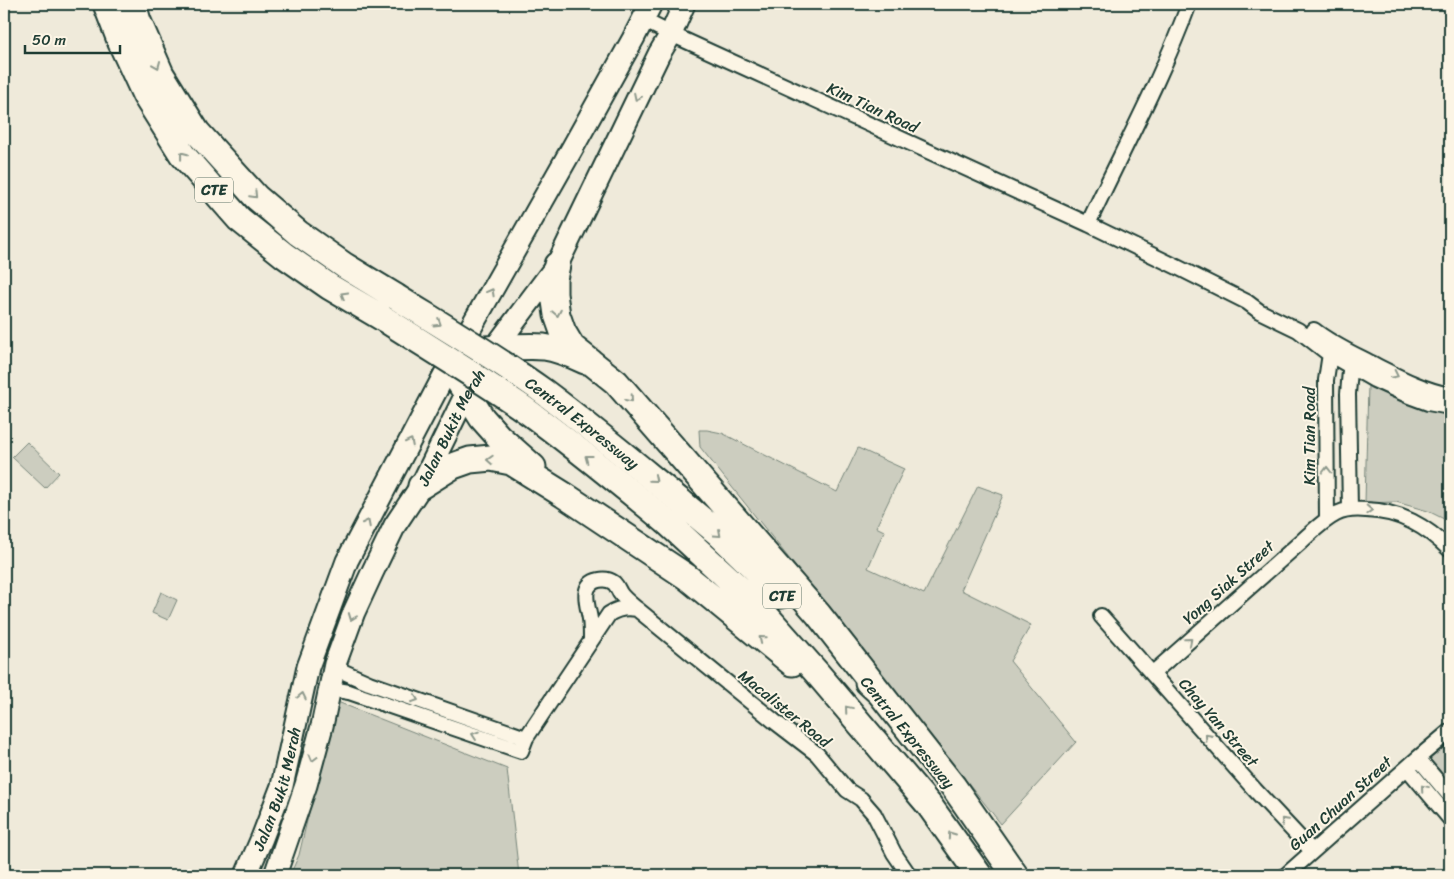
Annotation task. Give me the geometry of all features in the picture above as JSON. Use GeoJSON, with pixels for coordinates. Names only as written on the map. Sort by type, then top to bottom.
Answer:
{"type":"FeatureCollection","features":[{"type":"Feature","properties":{"kind":"highway","name":"Central Expressway"},"geometry":{"type":"LineString","coordinates":[[106,4],[121,43],[145,95],[182,154],[240,219],[284,255],[330,287],[460,366],[527,411],[597,465],[674,512],[719,534],[880,693],[953,786],[1016,875]]}},
{"type":"Feature","properties":{"kind":"highway","name":"Central Expressway"},"geometry":{"type":"LineString","coordinates":[[133,4],[138,21],[161,74],[197,132],[256,197],[298,233],[345,266],[542,391],[613,445],[818,673],[930,805],[979,875]]}},
{"type":"Feature","properties":{"kind":"highway"},"geometry":{"type":"LineString","coordinates":[[556,265],[554,294],[557,315],[563,332],[572,347],[616,382],[818,614],[880,693]]}},
{"type":"Feature","properties":{"kind":"highway"},"geometry":{"type":"LineString","coordinates":[[564,495],[498,436],[482,418],[466,394],[454,358],[494,349],[517,347],[545,348],[569,354],[595,365]]}},
{"type":"Feature","properties":{"kind":"highway"},"geometry":{"type":"LineString","coordinates":[[421,486],[453,466],[470,460],[491,458],[511,462],[687,577],[796,666],[818,673]]}},
{"type":"Feature","properties":{"kind":"main road","name":"Jalan Bukit Merah"},"geometry":{"type":"LineString","coordinates":[[275,875],[306,785],[322,726],[335,664],[354,612],[372,573],[396,525],[421,486],[466,394],[494,349],[556,265],[684,4]]}},
{"type":"Feature","properties":{"kind":"main road","name":"Jalan Bukit Merah"},"geometry":{"type":"LineString","coordinates":[[246,875],[282,786],[308,667],[347,561],[454,358],[647,12]]}},
{"type":"Feature","properties":{"kind":"street"},"geometry":{"type":"LineString","coordinates":[[1088,224],[1145,106],[1189,4]]}},
{"type":"Feature","properties":{"kind":"street","name":"Kim Tian Road"},"geometry":{"type":"LineString","coordinates":[[647,12],[670,34],[1088,224],[1247,302],[1262,303],[1313,329],[1331,349],[1350,360],[1416,385],[1450,395]]}},
{"type":"Feature","properties":{"kind":"street","name":"Kim Tian Road"},"geometry":{"type":"LineString","coordinates":[[1327,519],[1326,380],[1331,349]]}},
{"type":"Feature","properties":{"kind":"street","name":"Kim Tian Road"},"geometry":{"type":"LineString","coordinates":[[1350,360],[1374,380],[1416,398],[1450,407]]}},
{"type":"Feature","properties":{"kind":"street"},"geometry":{"type":"LineString","coordinates":[[1350,360],[1348,394],[1350,509],[1383,511],[1412,520],[1445,539],[1450,550]]}},
{"type":"Feature","properties":{"kind":"street"},"geometry":{"type":"LineString","coordinates":[[1348,394],[1361,383],[1374,380]]}},
{"type":"Feature","properties":{"kind":"street","name":"Yong Siak Street"},"geometry":{"type":"LineString","coordinates":[[1152,673],[1327,519],[1337,513],[1350,509]]}},
{"type":"Feature","properties":{"kind":"street","name":"Macalister Road"},"geometry":{"type":"LineString","coordinates":[[591,639],[591,623],[586,597],[587,590],[594,581],[600,579],[608,580],[618,587],[620,593],[637,610],[817,754],[847,790],[861,799],[874,814],[894,853],[909,875]]}},
{"type":"Feature","properties":{"kind":"street"},"geometry":{"type":"LineString","coordinates":[[327,696],[337,690],[349,692],[522,751],[526,738],[591,639],[619,605],[620,593]]}},
{"type":"Feature","properties":{"kind":"street"},"geometry":{"type":"LineString","coordinates":[[588,606],[597,614],[625,608],[637,610]]}},
{"type":"Feature","properties":{"kind":"street","name":"Chay Yan Street"},"geometry":{"type":"LineString","coordinates":[[1101,616],[1255,790],[1312,851]]}},
{"type":"Feature","properties":{"kind":"street"},"geometry":{"type":"LineString","coordinates":[[335,664],[344,672],[369,683],[526,738]]}},
{"type":"Feature","properties":{"kind":"street","name":"Guan Chuan Street"},"geometry":{"type":"LineString","coordinates":[[1286,875],[1450,731]]}},
{"type":"Feature","properties":{"kind":"street"},"geometry":{"type":"LineString","coordinates":[[1418,758],[1450,796]]}},
{"type":"Feature","properties":{"kind":"street"},"geometry":{"type":"LineString","coordinates":[[1406,768],[1450,819]]}},
{"type":"Feature","properties":{"kind":"shaded area"},"geometry":{"type":"Polygon","coordinates":[[[1368,385],[1419,407],[1450,412],[1450,522],[1428,511],[1396,502],[1365,503],[1368,385]]]}},
{"type":"Feature","properties":{"kind":"shaded area"},"geometry":{"type":"Polygon","coordinates":[[[699,430],[722,433],[837,492],[858,448],[904,469],[876,527],[884,531],[868,568],[924,594],[978,486],[1003,495],[961,590],[1031,625],[1010,661],[1076,742],[1001,824],[700,447],[699,430]]]}},
{"type":"Feature","properties":{"kind":"shaded area"},"geometry":{"type":"Polygon","coordinates":[[[27,442],[59,473],[45,488],[12,457],[27,442]]]}},
{"type":"Feature","properties":{"kind":"shaded area"},"geometry":{"type":"Polygon","coordinates":[[[161,592],[177,600],[168,620],[152,613],[161,592]]]}},
{"type":"Feature","properties":{"kind":"shaded area"},"geometry":{"type":"Polygon","coordinates":[[[335,701],[507,769],[519,875],[290,875],[299,855],[335,701]]]}},
{"type":"Feature","properties":{"kind":"shaded area"},"geometry":{"type":"Polygon","coordinates":[[[1450,740],[1450,782],[1429,758],[1450,740]]]}}]}
